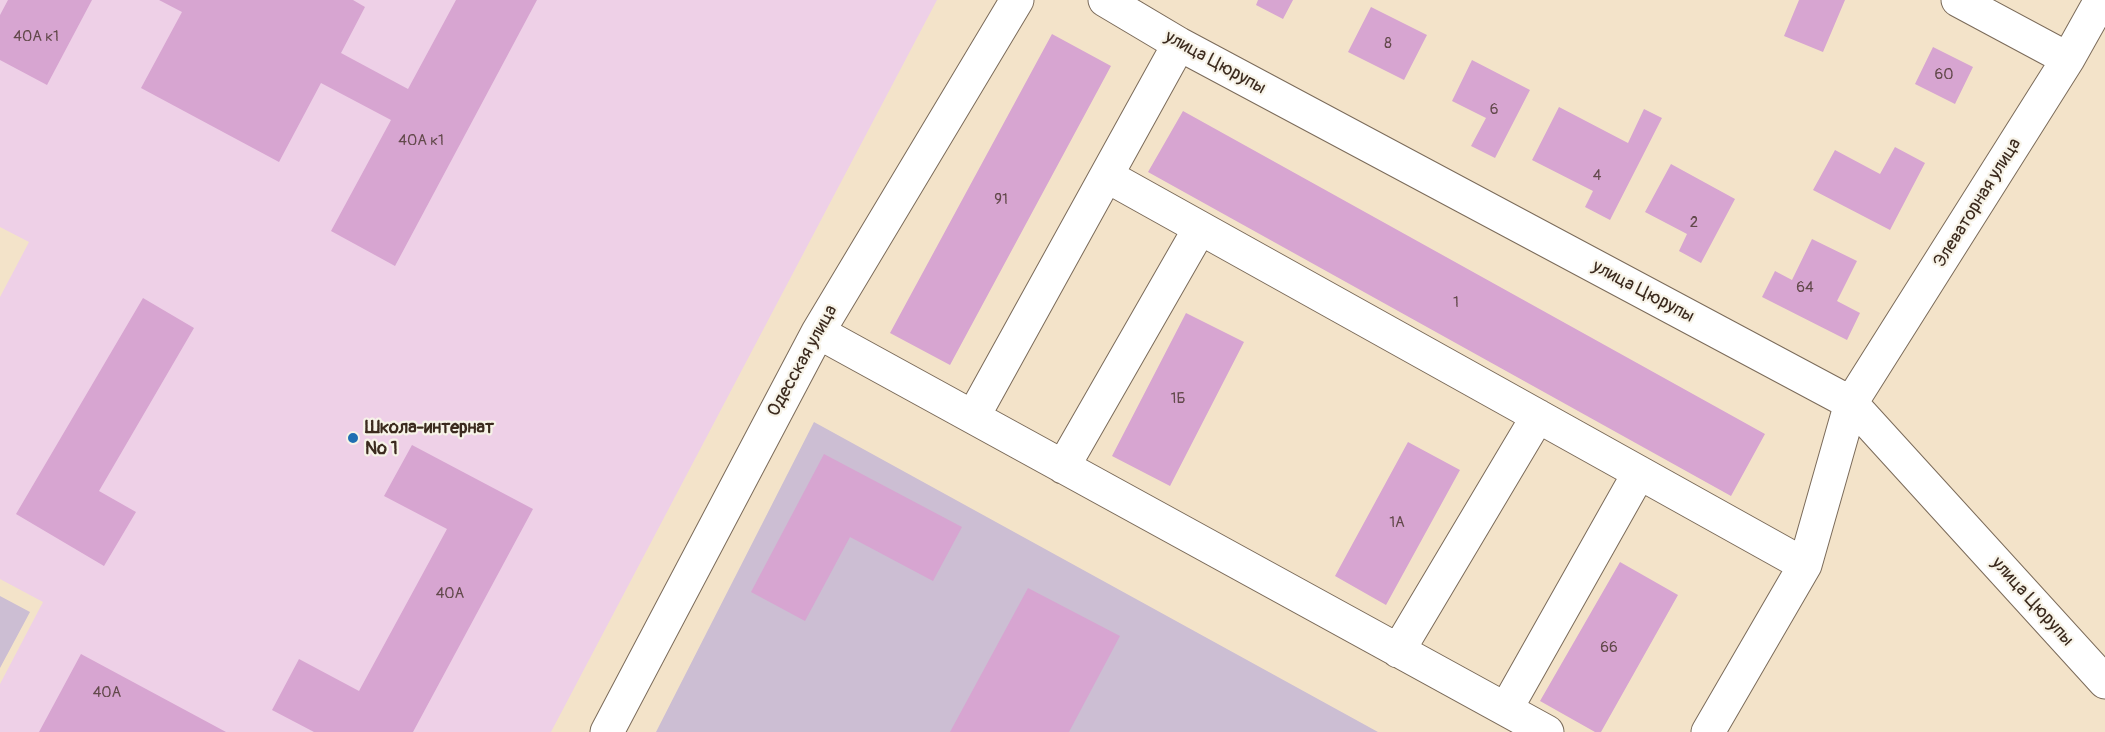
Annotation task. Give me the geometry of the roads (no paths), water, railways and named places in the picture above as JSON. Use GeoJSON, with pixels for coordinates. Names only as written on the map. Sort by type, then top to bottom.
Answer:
{"type":"FeatureCollection","features":[{"type":"Feature","properties":{"kind":"street","name":"Одесская улица"},"geometry":{"type":"LineString","coordinates":[[607,732],[818,332],[1017,0]]}},
{"type":"Feature","properties":{"kind":"street","name":"улица Цюрупы"},"geometry":{"type":"LineString","coordinates":[[1105,0],[1179,44],[1851,403],[2105,682]]}},
{"type":"Feature","properties":{"kind":"street"},"geometry":{"type":"LineString","coordinates":[[1958,0],[2068,59]]}},
{"type":"Feature","properties":{"kind":"street","name":"Элеваторная улица"},"geometry":{"type":"LineString","coordinates":[[1708,732],[1804,565],[1851,403],[2068,59],[2101,0]]}},
{"type":"Feature","properties":{"kind":"street"},"geometry":{"type":"LineString","coordinates":[[973,417],[1179,44]]}},
{"type":"Feature","properties":{"kind":"street"},"geometry":{"type":"LineString","coordinates":[[1107,176],[1804,565]]}},
{"type":"Feature","properties":{"kind":"street"},"geometry":{"type":"LineString","coordinates":[[1063,467],[1200,228]]}},
{"type":"Feature","properties":{"kind":"street"},"geometry":{"type":"LineString","coordinates":[[818,332],[1547,732]]}},
{"type":"Feature","properties":{"kind":"street"},"geometry":{"type":"LineString","coordinates":[[1398,651],[1538,416]]}},
{"type":"Feature","properties":{"kind":"street"},"geometry":{"type":"LineString","coordinates":[[1506,709],[1639,473]]}},
{"type":"Feature","properties":{"kind":"place","name":"Школа-интернат № 1"},"geometry":{"type":"Point","coordinates":[353,438]}}]}
